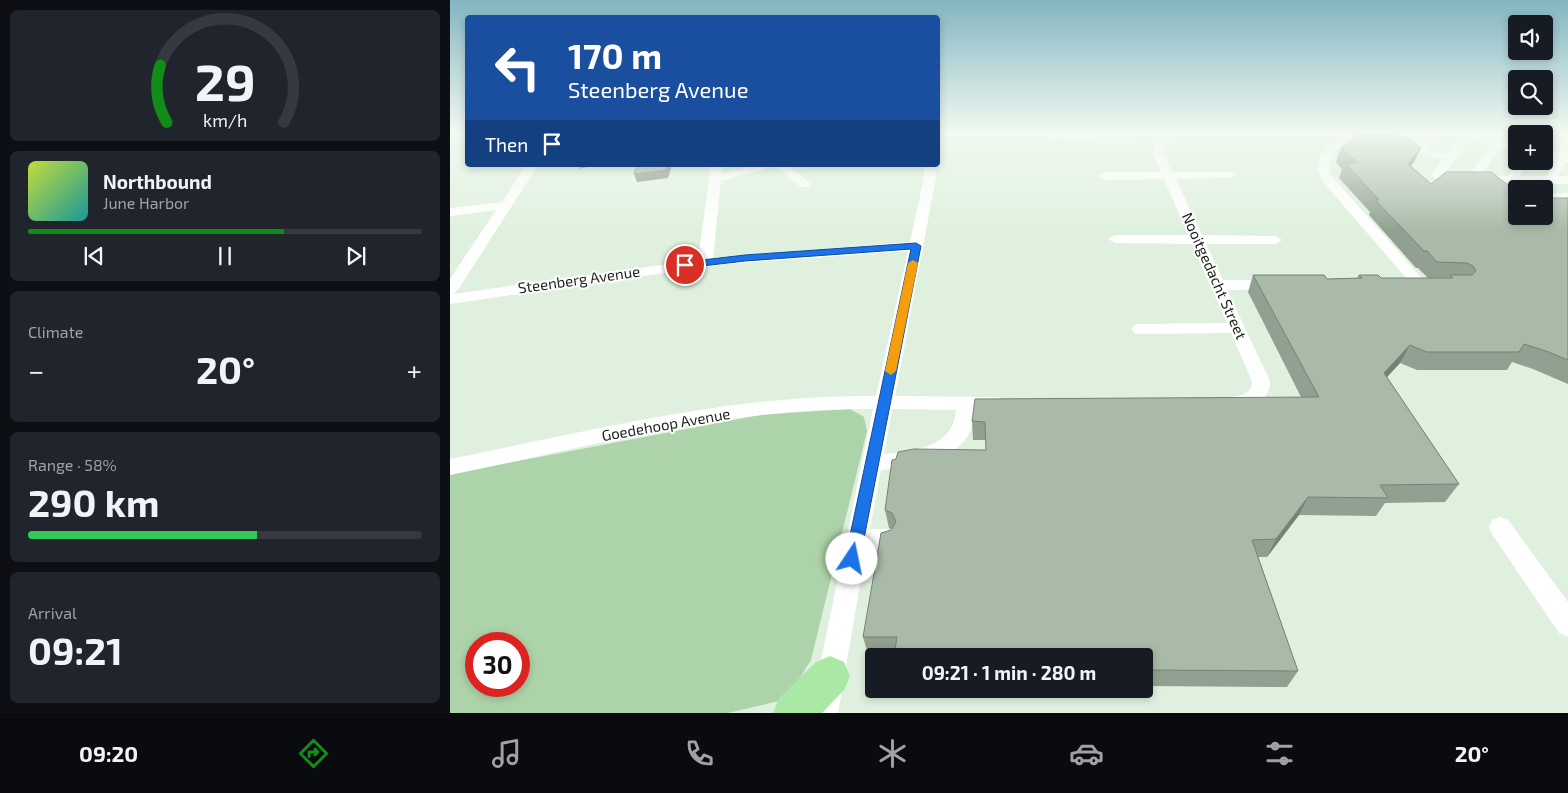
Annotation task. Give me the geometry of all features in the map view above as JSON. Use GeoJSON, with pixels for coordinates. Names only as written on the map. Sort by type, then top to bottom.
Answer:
{"type":"FeatureCollection","features":[{"type":"Feature","properties":{"kind":"highway"},"geometry":{"type":"LineString","coordinates":[[794,713],[827,694]]}},
{"type":"Feature","properties":{"kind":"street","name":"Nooitgedacht Street"},"geometry":{"type":"LineString","coordinates":[[1164,166],[1238,328],[1262,387],[1254,398],[1220,403]]}},
{"type":"Feature","properties":{"kind":"street"},"geometry":{"type":"LineString","coordinates":[[1322,166],[1324,174],[1413,276],[1414,282],[1409,284]]}},
{"type":"Feature","properties":{"kind":"street"},"geometry":{"type":"LineString","coordinates":[[1443,166],[1438,176],[1448,180],[1508,180]]}},
{"type":"Feature","properties":{"kind":"street"},"geometry":{"type":"LineString","coordinates":[[1479,180],[1486,166]]}},
{"type":"Feature","properties":{"kind":"street"},"geometry":{"type":"LineString","coordinates":[[1551,180],[1559,166]]}},
{"type":"Feature","properties":{"kind":"street"},"geometry":{"type":"LineString","coordinates":[[450,290],[531,167]]}},
{"type":"Feature","properties":{"kind":"street"},"geometry":{"type":"LineString","coordinates":[[705,262],[717,167]]}},
{"type":"Feature","properties":{"kind":"street"},"geometry":{"type":"LineString","coordinates":[[715,179],[760,167]]}},
{"type":"Feature","properties":{"kind":"street"},"geometry":{"type":"LineString","coordinates":[[783,167],[805,184]]}},
{"type":"Feature","properties":{"kind":"street"},"geometry":{"type":"LineString","coordinates":[[827,694],[856,540],[930,177],[928,167]]}},
{"type":"Feature","properties":{"kind":"street"},"geometry":{"type":"LineString","coordinates":[[1512,180],[1517,170]]}},
{"type":"Feature","properties":{"kind":"street"},"geometry":{"type":"LineString","coordinates":[[1104,176],[1231,175]]}},
{"type":"Feature","properties":{"kind":"street"},"geometry":{"type":"LineString","coordinates":[[1479,180],[1501,192]]}},
{"type":"Feature","properties":{"kind":"street"},"geometry":{"type":"LineString","coordinates":[[1553,180],[1568,180]]}},
{"type":"Feature","properties":{"kind":"street"},"geometry":{"type":"LineString","coordinates":[[1553,198],[1568,197]]}},
{"type":"Feature","properties":{"kind":"street"},"geometry":{"type":"LineString","coordinates":[[450,212],[506,205]]}},
{"type":"Feature","properties":{"kind":"street"},"geometry":{"type":"LineString","coordinates":[[1115,239],[1275,240]]}},
{"type":"Feature","properties":{"kind":"street","name":"Steenberg Avenue"},"geometry":{"type":"LineString","coordinates":[[450,299],[705,262],[916,246]]}},
{"type":"Feature","properties":{"kind":"street"},"geometry":{"type":"LineString","coordinates":[[1218,285],[1288,285]]}},
{"type":"Feature","properties":{"kind":"street"},"geometry":{"type":"LineString","coordinates":[[1386,285],[1428,285]]}},
{"type":"Feature","properties":{"kind":"street"},"geometry":{"type":"LineString","coordinates":[[1140,329],[1238,328]]}},
{"type":"Feature","properties":{"kind":"street","name":"Goedehoop Avenue"},"geometry":{"type":"LineString","coordinates":[[450,467],[674,422],[748,410],[832,402],[1016,404]]}},
{"type":"Feature","properties":{"kind":"street"},"geometry":{"type":"LineString","coordinates":[[872,463],[915,458],[945,446],[962,430],[966,404]]}},
{"type":"Feature","properties":{"kind":"street"},"geometry":{"type":"LineString","coordinates":[[1500,527],[1568,624]]}},
{"type":"Feature","properties":{"kind":"street"},"geometry":{"type":"LineString","coordinates":[[856,540],[886,539]]}},
{"type":"Feature","properties":{"kind":"green space"},"geometry":{"type":"Polygon","coordinates":[[[850,409],[864,417],[867,431],[811,660],[796,684],[779,701],[728,713],[450,713],[450,474],[760,415],[850,409]]]}},
{"type":"Feature","properties":{"kind":"building"},"geometry":{"type":"Polygon","coordinates":[[[1348,166],[1411,166],[1431,184],[1446,172],[1491,172],[1508,185],[1508,225],[1553,225],[1553,198],[1568,198],[1568,360],[1524,344],[1519,352],[1427,352],[1410,345],[1384,373],[1459,484],[1380,485],[1388,498],[1308,497],[1276,539],[1252,540],[1298,671],[1153,670],[1153,648],[895,648],[897,637],[863,637],[881,533],[891,530],[896,522],[892,513],[885,510],[892,460],[896,459],[898,452],[914,449],[986,450],[985,422],[972,421],[975,399],[1319,397],[1253,275],[1324,275],[1327,279],[1362,278],[1359,275],[1378,275],[1381,278],[1453,278],[1450,275],[1472,275],[1476,271],[1473,266],[1467,263],[1437,262],[1375,200],[1379,200],[1348,166]]]}},
{"type":"Feature","properties":{"kind":"building"},"geometry":{"type":"Polygon","coordinates":[[[636,167],[667,167],[666,170],[634,174],[636,167]]]}},
{"type":"Feature","properties":{"kind":"slow traffic"},"geometry":{"type":"LineString","coordinates":[[891,371],[913,263]]}},
{"type":"Feature","properties":{"kind":"route"},"geometry":{"type":"LineString","coordinates":[[685,265],[745,258],[916,246],[852,559]]}}]}
